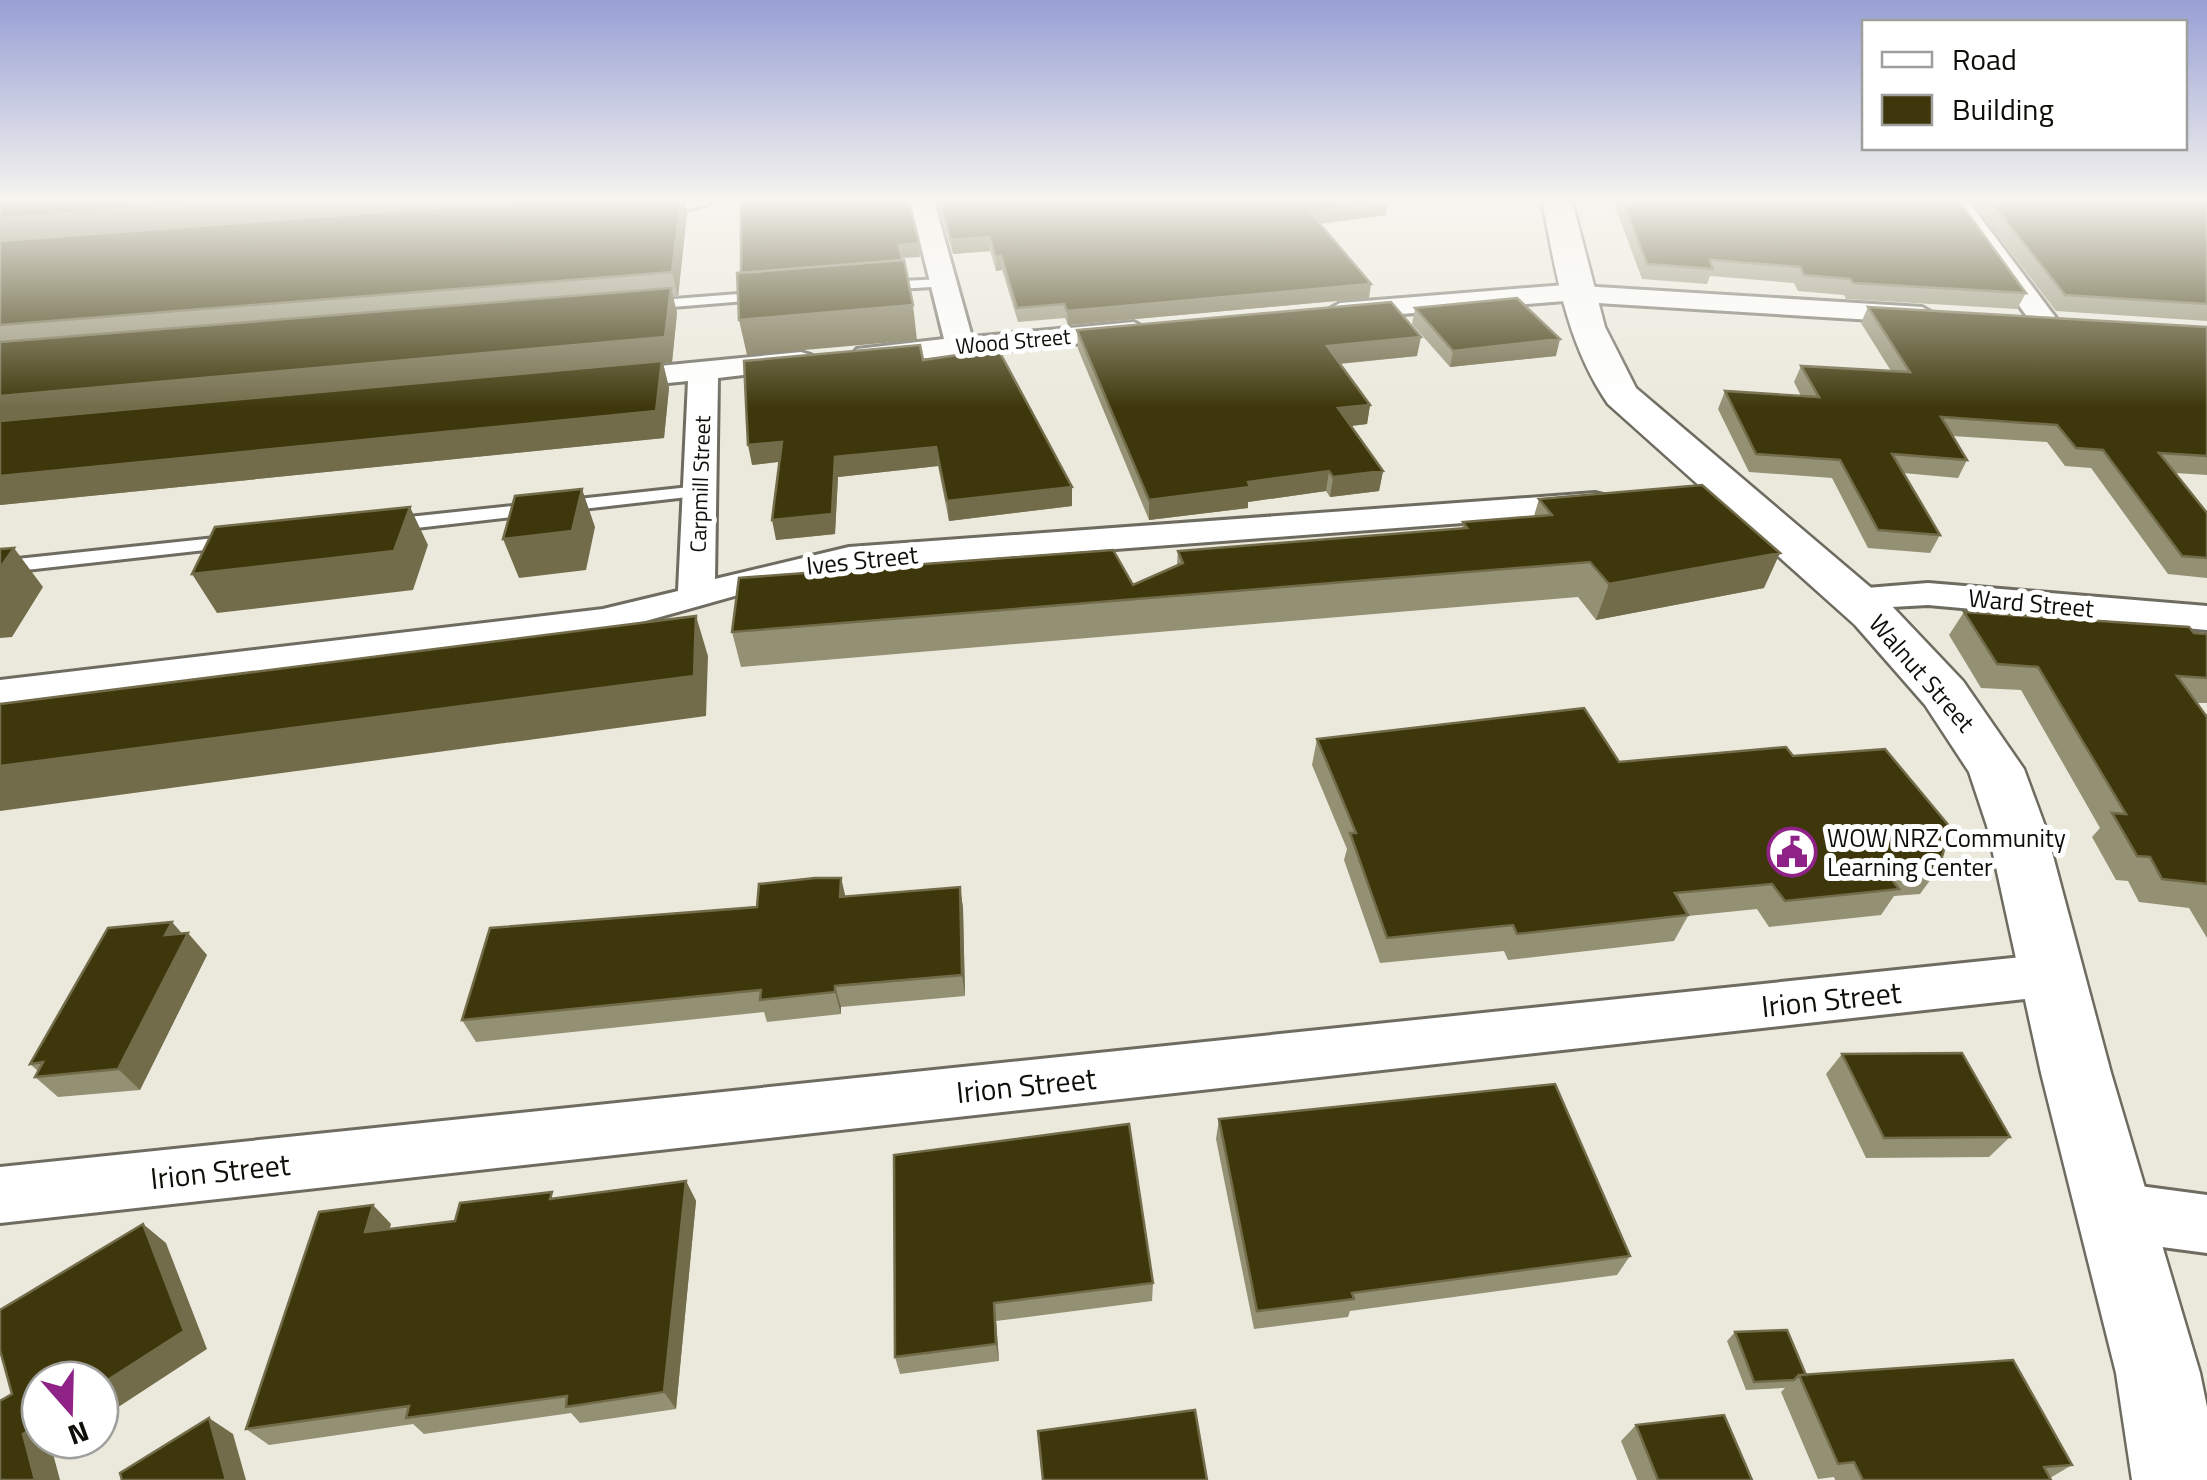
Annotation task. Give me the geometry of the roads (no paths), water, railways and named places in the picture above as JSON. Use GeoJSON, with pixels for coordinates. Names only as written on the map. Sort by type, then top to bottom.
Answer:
{"type":"FeatureCollection","features":[{"type":"Feature","properties":{"kind":"main road","name":"Walnut Street"},"geometry":{"type":"LineString","coordinates":[[1573,270],[1594,349],[1622,396],[1855,598],[1944,693],[1996,769],[2016,826],[2051,975],[2158,1372],[2177,1480]]}},
{"type":"Feature","properties":{"kind":"street"},"geometry":{"type":"LineString","coordinates":[[940,270],[960,346]]}},
{"type":"Feature","properties":{"kind":"street"},"geometry":{"type":"LineString","coordinates":[[2008,320],[2054,323],[2011,270]]}},
{"type":"Feature","properties":{"kind":"street"},"geometry":{"type":"LineString","coordinates":[[1321,313],[1578,293],[1952,317]]}},
{"type":"Feature","properties":{"kind":"street","name":"Wood Street"},"geometry":{"type":"LineString","coordinates":[[584,382],[1167,327]]}},
{"type":"Feature","properties":{"kind":"street","name":"Carpmill Street"},"geometry":{"type":"LineString","coordinates":[[696,598],[703,371]]}},
{"type":"Feature","properties":{"kind":"street"},"geometry":{"type":"LineString","coordinates":[[1674,497],[1733,493]]}},
{"type":"Feature","properties":{"kind":"street","name":"Ives Street"},"geometry":{"type":"LineString","coordinates":[[0,694],[603,620],[696,598],[782,569],[849,558],[1635,500]]}},
{"type":"Feature","properties":{"kind":"street","name":"Ward Street"},"geometry":{"type":"LineString","coordinates":[[1855,598],[1928,594],[2207,618]]}},
{"type":"Feature","properties":{"kind":"street","name":"Irion Street"},"geometry":{"type":"LineString","coordinates":[[0,1195],[2051,975]]}},
{"type":"Feature","properties":{"kind":"street"},"geometry":{"type":"LineString","coordinates":[[2117,1212],[2207,1224]]}},
{"type":"Feature","properties":{"kind":"lane"},"geometry":{"type":"LineString","coordinates":[[856,288],[943,282]]}},
{"type":"Feature","properties":{"kind":"lane"},"geometry":{"type":"LineString","coordinates":[[622,307],[786,294]]}},
{"type":"Feature","properties":{"kind":"lane"},"geometry":{"type":"LineString","coordinates":[[367,527],[699,491]]}},
{"type":"Feature","properties":{"kind":"lane"},"geometry":{"type":"LineString","coordinates":[[17,565],[250,540]]}},
{"type":"Feature","properties":{"kind":"place","name":"WOW NRZ Community Learning Center"},"geometry":{"type":"Point","coordinates":[1792,852]}}]}
